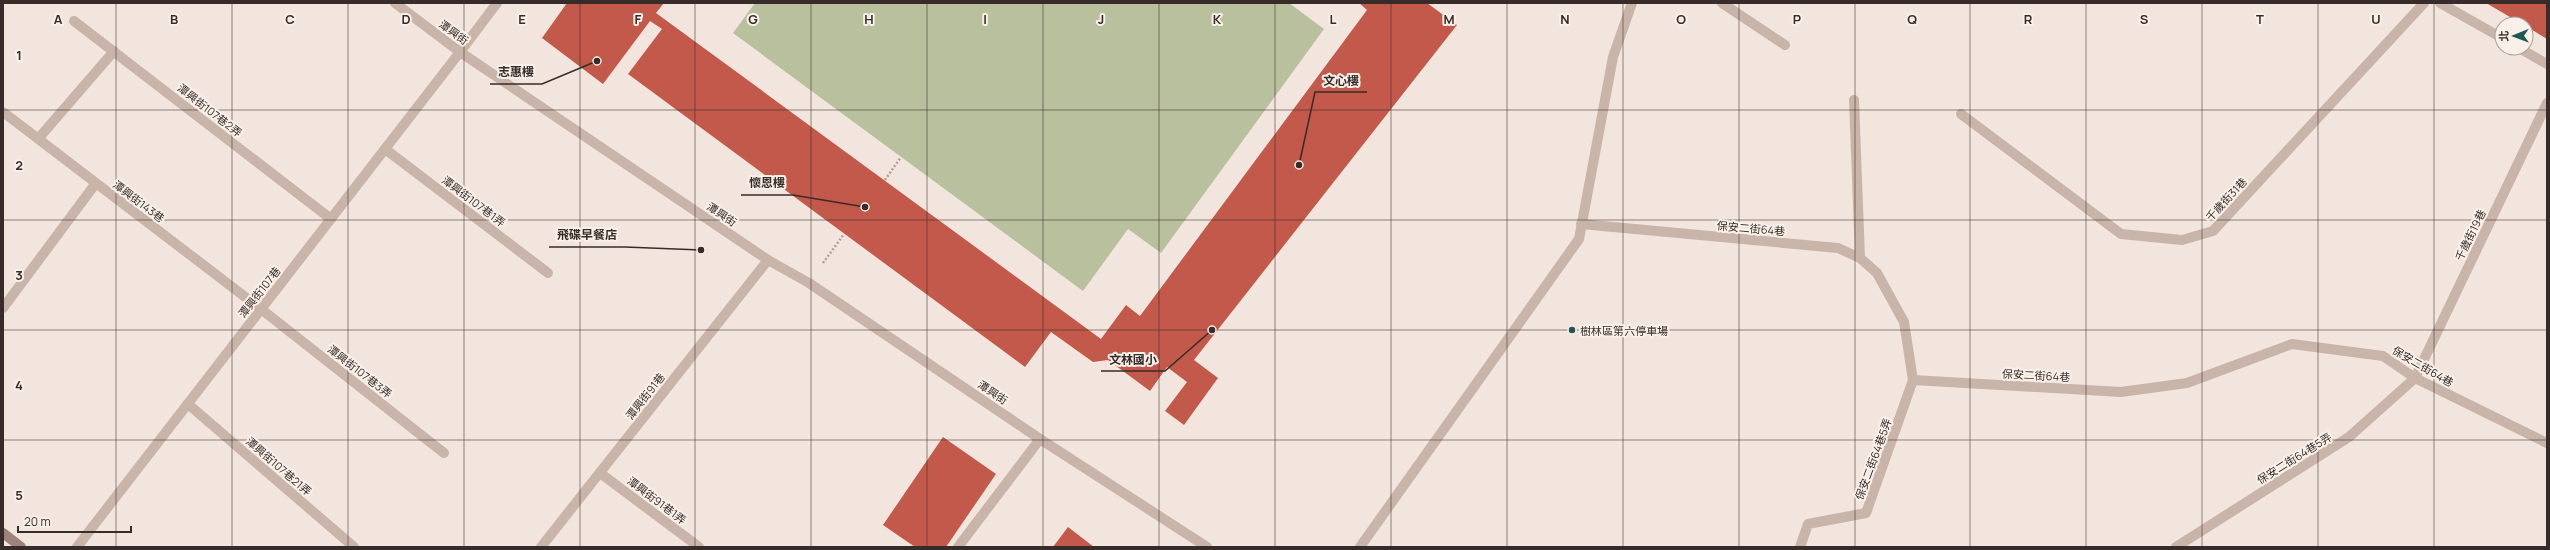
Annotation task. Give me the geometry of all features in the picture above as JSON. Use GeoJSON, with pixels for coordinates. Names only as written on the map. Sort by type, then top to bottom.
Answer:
{"type":"FeatureCollection","features":[{"type":"Feature","properties":{"kind":"street","name":"潭興街"},"geometry":{"type":"LineString","coordinates":[[395,3],[460,52],[768,260],[809,282],[1040,439],[1207,547]]}},
{"type":"Feature","properties":{"kind":"street","name":"潭興街107巷"},"geometry":{"type":"LineString","coordinates":[[77,547],[497,3]]}},
{"type":"Feature","properties":{"kind":"street"},"geometry":{"type":"LineString","coordinates":[[1360,547],[1579,239],[1613,57],[1632,3]]}},
{"type":"Feature","properties":{"kind":"street"},"geometry":{"type":"LineString","coordinates":[[1722,3],[1785,44]]}},
{"type":"Feature","properties":{"kind":"street","name":"千歲街31巷"},"geometry":{"type":"LineString","coordinates":[[1961,114],[2121,234],[2182,240],[2213,230],[2424,3]]}},
{"type":"Feature","properties":{"kind":"street"},"geometry":{"type":"LineString","coordinates":[[2440,3],[2494,33]]}},
{"type":"Feature","properties":{"kind":"street","name":"潭興街107巷2弄"},"geometry":{"type":"LineString","coordinates":[[74,21],[331,219]]}},
{"type":"Feature","properties":{"kind":"street"},"geometry":{"type":"LineString","coordinates":[[38,139],[114,51]]}},
{"type":"Feature","properties":{"kind":"street"},"geometry":{"type":"LineString","coordinates":[[2534,56],[2547,64]]}},
{"type":"Feature","properties":{"kind":"street"},"geometry":{"type":"LineString","coordinates":[[1854,100],[1860,258]]}},
{"type":"Feature","properties":{"kind":"street","name":"千歲街19巷"},"geometry":{"type":"LineString","coordinates":[[2415,378],[2547,103]]}},
{"type":"Feature","properties":{"kind":"street","name":"潭興街143巷"},"geometry":{"type":"LineString","coordinates":[[3,112],[261,309]]}},
{"type":"Feature","properties":{"kind":"street","name":"潭興街107巷1弄"},"geometry":{"type":"LineString","coordinates":[[385,148],[548,273]]}},
{"type":"Feature","properties":{"kind":"street"},"geometry":{"type":"LineString","coordinates":[[3,308],[96,183]]}},
{"type":"Feature","properties":{"kind":"street","name":"保安二街64巷"},"geometry":{"type":"LineString","coordinates":[[1582,224],[1838,248],[1860,258],[1877,273],[1904,322],[1913,380],[2121,392],[2187,383],[2292,344],[2383,356],[2415,378],[2547,443]]}},
{"type":"Feature","properties":{"kind":"street","name":"潭興街91巷"},"geometry":{"type":"LineString","coordinates":[[541,547],[768,260]]}},
{"type":"Feature","properties":{"kind":"street","name":"潭興街107巷3弄"},"geometry":{"type":"LineString","coordinates":[[261,309],[444,453]]}},
{"type":"Feature","properties":{"kind":"street","name":"保安二街64巷5弄"},"geometry":{"type":"LineString","coordinates":[[2176,547],[2349,437],[2415,378]]}},
{"type":"Feature","properties":{"kind":"street","name":"保安二街64巷5弄"},"geometry":{"type":"LineString","coordinates":[[1800,547],[1808,524],[1866,513],[1913,380]]}},
{"type":"Feature","properties":{"kind":"street","name":"潭興街107巷21弄"},"geometry":{"type":"LineString","coordinates":[[188,404],[354,547]]}},
{"type":"Feature","properties":{"kind":"street"},"geometry":{"type":"LineString","coordinates":[[958,547],[1040,439]]}},
{"type":"Feature","properties":{"kind":"street","name":"潭興街91巷1弄"},"geometry":{"type":"LineString","coordinates":[[600,473],[699,547]]}},
{"type":"Feature","properties":{"kind":"street"},"geometry":{"type":"LineString","coordinates":[[3,533],[21,547]]}},
{"type":"Feature","properties":{"kind":"path"},"geometry":{"type":"LineString","coordinates":[[885,180],[901,157]]}},
{"type":"Feature","properties":{"kind":"path"},"geometry":{"type":"LineString","coordinates":[[809,282],[844,234]]}},
{"type":"Feature","properties":{"kind":"green space"},"geometry":{"type":"Polygon","coordinates":[[[755,3],[1289,3],[1324,29],[1161,253],[1128,229],[1083,291],[733,33],[755,3]]]}},
{"type":"Feature","properties":{"kind":"building"},"geometry":{"type":"Polygon","coordinates":[[[567,3],[664,3],[656,13],[1101,339],[1126,305],[1140,316],[1367,10],[1359,3],[1427,3],[1457,25],[1194,360],[1218,378],[1184,425],[1165,411],[1187,382],[1167,367],[1150,391],[1108,360],[1093,362],[1051,332],[1025,367],[628,74],[662,29],[650,21],[603,84],[542,38],[567,3]]]}},
{"type":"Feature","properties":{"kind":"building"},"geometry":{"type":"Polygon","coordinates":[[[2486,3],[2547,3],[2547,39],[2534,31],[2534,16],[2508,16],[2486,3]]]}},
{"type":"Feature","properties":{"kind":"building"},"geometry":{"type":"Polygon","coordinates":[[[943,437],[996,474],[946,547],[915,547],[883,525],[943,437]]]}},
{"type":"Feature","properties":{"kind":"building"},"geometry":{"type":"Polygon","coordinates":[[[1068,527],[1094,547],[1053,547],[1068,527]]]}},
{"type":"Feature","properties":{"kind":"place","name":"志惠樓"},"geometry":{"type":"Point","coordinates":[597,61]}},
{"type":"Feature","properties":{"kind":"place","name":"文心樓"},"geometry":{"type":"Point","coordinates":[1299,165]}},
{"type":"Feature","properties":{"kind":"place","name":"懷恩樓"},"geometry":{"type":"Point","coordinates":[865,207]}},
{"type":"Feature","properties":{"kind":"place","name":"飛碟早餐店"},"geometry":{"type":"Point","coordinates":[701,250]}},
{"type":"Feature","properties":{"kind":"place","name":"文林國小"},"geometry":{"type":"Point","coordinates":[1212,330]}},
{"type":"Feature","properties":{"kind":"place","name":"樹林區第六停車場"},"geometry":{"type":"Point","coordinates":[1572,330]}}]}
